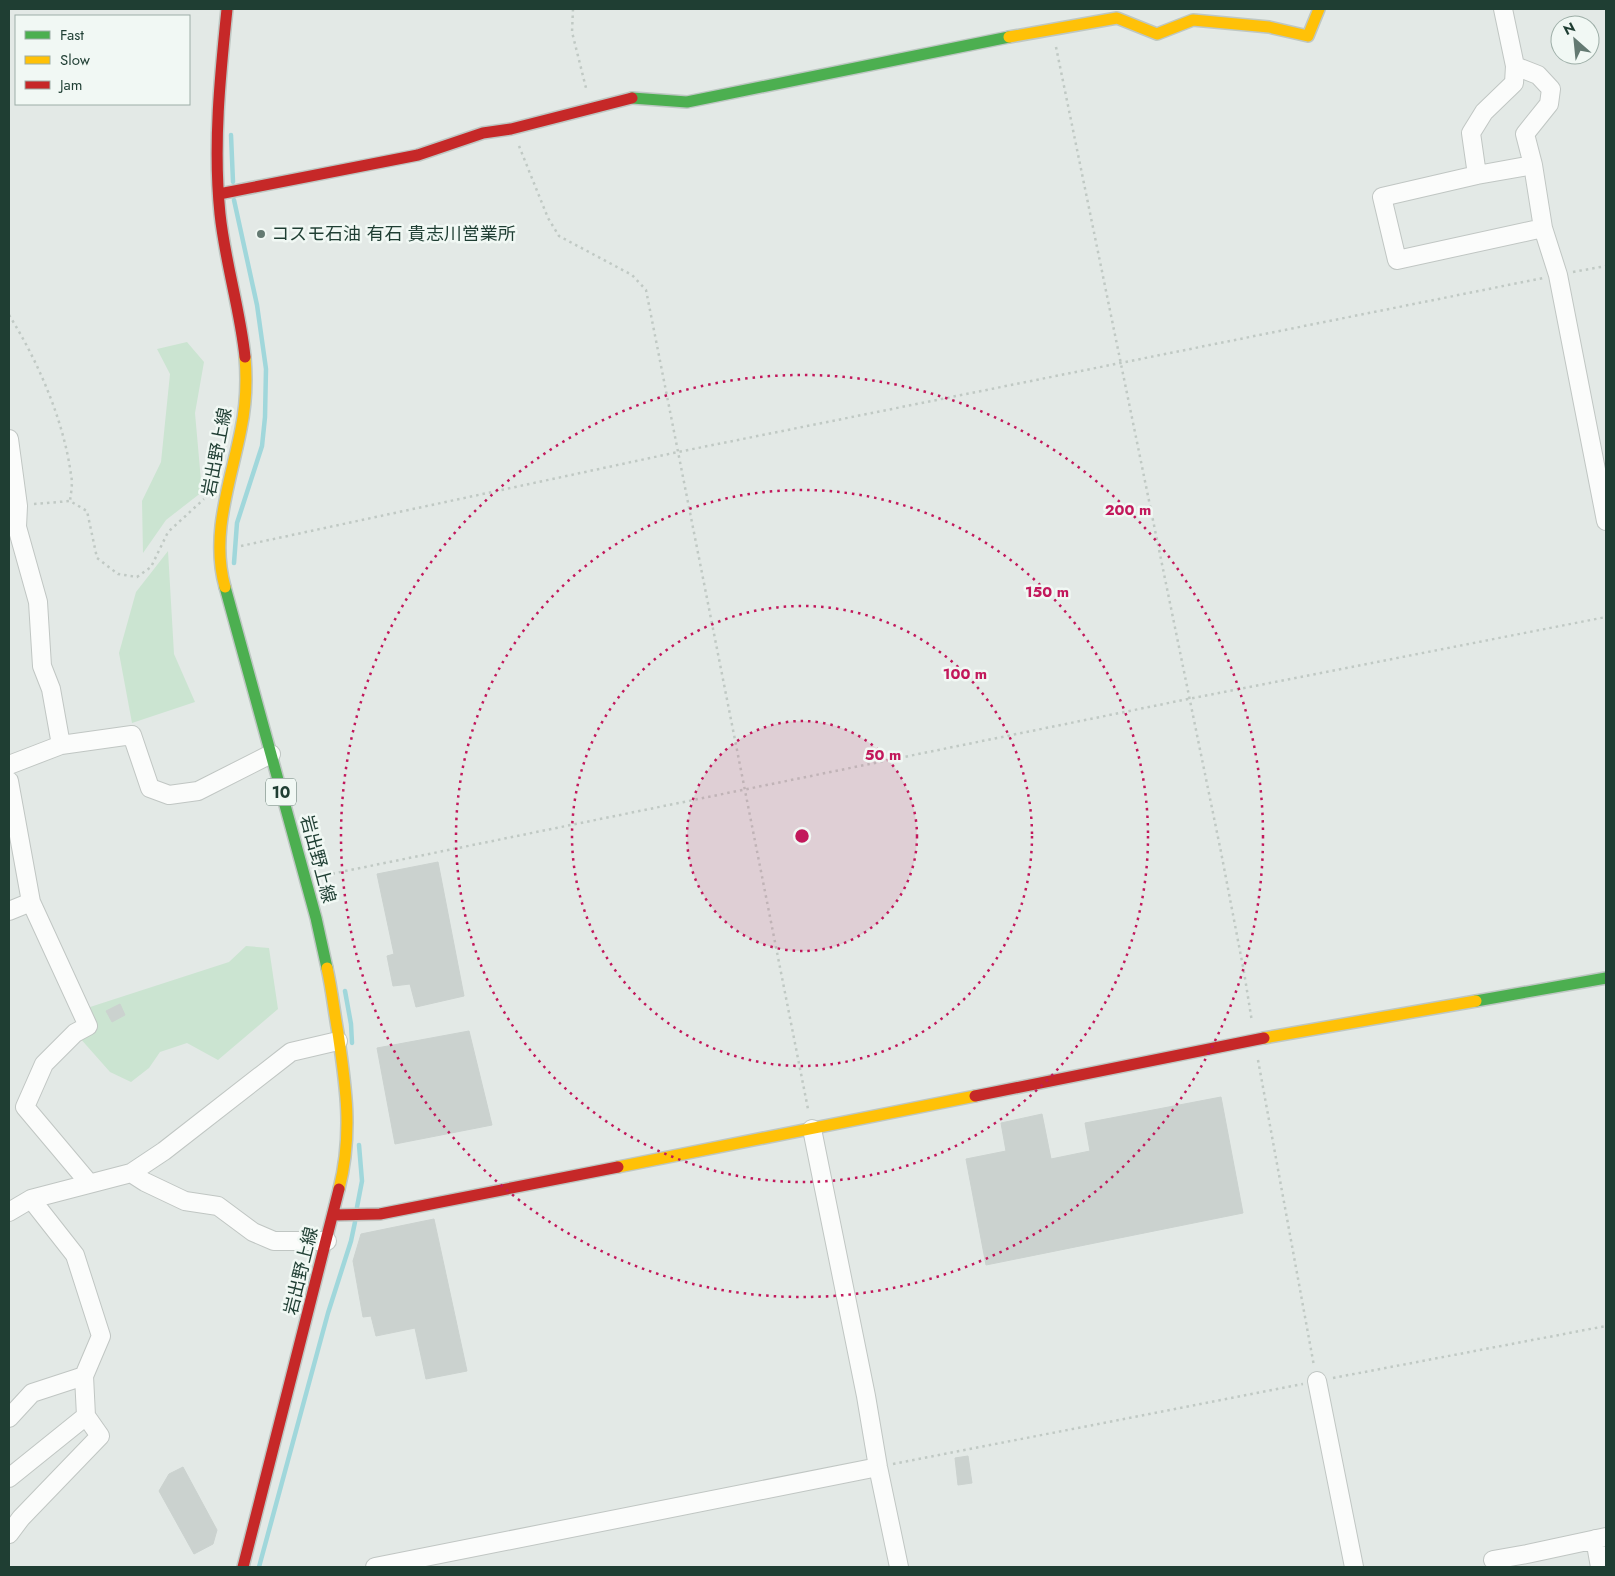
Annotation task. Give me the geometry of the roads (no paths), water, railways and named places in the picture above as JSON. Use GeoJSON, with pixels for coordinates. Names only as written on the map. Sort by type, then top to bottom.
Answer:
{"type":"FeatureCollection","features":[{"type":"Feature","properties":{"kind":"street","name":"岩出野上線"},"geometry":{"type":"LineString","coordinates":[[227,9],[216,139],[220,214],[239,319],[246,375],[243,422],[221,517],[220,551],[223,580],[316,918],[329,978],[348,1111],[345,1165],[243,1567]]}},
{"type":"Feature","properties":{"kind":"street"},"geometry":{"type":"LineString","coordinates":[[219,194],[418,155],[482,134],[511,129],[629,98],[688,102],[1052,28],[1117,18],[1157,34],[1192,20],[1269,27],[1308,36],[1319,9]]}},
{"type":"Feature","properties":{"kind":"street"},"geometry":{"type":"LineString","coordinates":[[1477,175],[1471,133],[1484,112],[1514,83],[1515,66],[1503,9]]}},
{"type":"Feature","properties":{"kind":"street"},"geometry":{"type":"LineString","coordinates":[[1515,66],[1538,74],[1552,89],[1549,104],[1525,134],[1533,165],[1543,228],[1558,275],[1606,522]]}},
{"type":"Feature","properties":{"kind":"street"},"geometry":{"type":"LineString","coordinates":[[1533,165],[1477,175],[1382,197],[1397,260],[1543,228]]}},
{"type":"Feature","properties":{"kind":"street"},"geometry":{"type":"LineString","coordinates":[[9,439],[18,506],[13,526],[38,602],[42,666],[51,689],[61,744]]}},
{"type":"Feature","properties":{"kind":"street"},"geometry":{"type":"LineString","coordinates":[[9,765],[61,744],[132,735],[150,788],[169,795],[198,791],[271,754]]}},
{"type":"Feature","properties":{"kind":"street"},"geometry":{"type":"LineString","coordinates":[[9,781],[31,902],[88,1026],[75,1033],[44,1064],[25,1107],[89,1183]]}},
{"type":"Feature","properties":{"kind":"street"},"geometry":{"type":"LineString","coordinates":[[9,911],[31,902]]}},
{"type":"Feature","properties":{"kind":"street"},"geometry":{"type":"LineString","coordinates":[[333,1215],[380,1214],[1254,1040],[1606,978]]}},
{"type":"Feature","properties":{"kind":"street"},"geometry":{"type":"LineString","coordinates":[[9,1212],[30,1199],[131,1173],[164,1151],[291,1052],[338,1041]]}},
{"type":"Feature","properties":{"kind":"street"},"geometry":{"type":"LineString","coordinates":[[812,1129],[899,1567]]}},
{"type":"Feature","properties":{"kind":"street"},"geometry":{"type":"LineString","coordinates":[[131,1173],[144,1182],[184,1201],[218,1206],[253,1232],[274,1241],[327,1241]]}},
{"type":"Feature","properties":{"kind":"street"},"geometry":{"type":"LineString","coordinates":[[9,1534],[21,1518],[100,1436],[86,1416],[84,1376],[101,1336],[75,1255],[30,1199]]}},
{"type":"Feature","properties":{"kind":"street"},"geometry":{"type":"LineString","coordinates":[[9,1418],[32,1393],[84,1376]]}},
{"type":"Feature","properties":{"kind":"street"},"geometry":{"type":"LineString","coordinates":[[1317,1381],[1354,1567]]}},
{"type":"Feature","properties":{"kind":"street"},"geometry":{"type":"LineString","coordinates":[[11,1471],[86,1416]]}},
{"type":"Feature","properties":{"kind":"street"},"geometry":{"type":"LineString","coordinates":[[375,1567],[878,1467]]}},
{"type":"Feature","properties":{"kind":"street"},"geometry":{"type":"LineString","coordinates":[[1493,1560],[1528,1561],[1601,1538],[1600,1567]]}},
{"type":"Feature","properties":{"kind":"waterway"},"geometry":{"type":"LineString","coordinates":[[231,135],[233,182]]}},
{"type":"Feature","properties":{"kind":"waterway"},"geometry":{"type":"LineString","coordinates":[[234,200],[257,305],[266,369],[262,446],[237,523],[234,563]]}},
{"type":"Feature","properties":{"kind":"waterway"},"geometry":{"type":"LineString","coordinates":[[345,991],[351,1024],[352,1043]]}},
{"type":"Feature","properties":{"kind":"waterway"},"geometry":{"type":"LineString","coordinates":[[357,1207],[362,1181],[359,1145]]}},
{"type":"Feature","properties":{"kind":"waterway"},"geometry":{"type":"LineString","coordinates":[[259,1567],[328,1313],[351,1241],[355,1222]]}},
{"type":"Feature","properties":{"kind":"place","name":"コスモ石油 有石 貴志川営業所"},"geometry":{"type":"Point","coordinates":[261,234]}}]}
